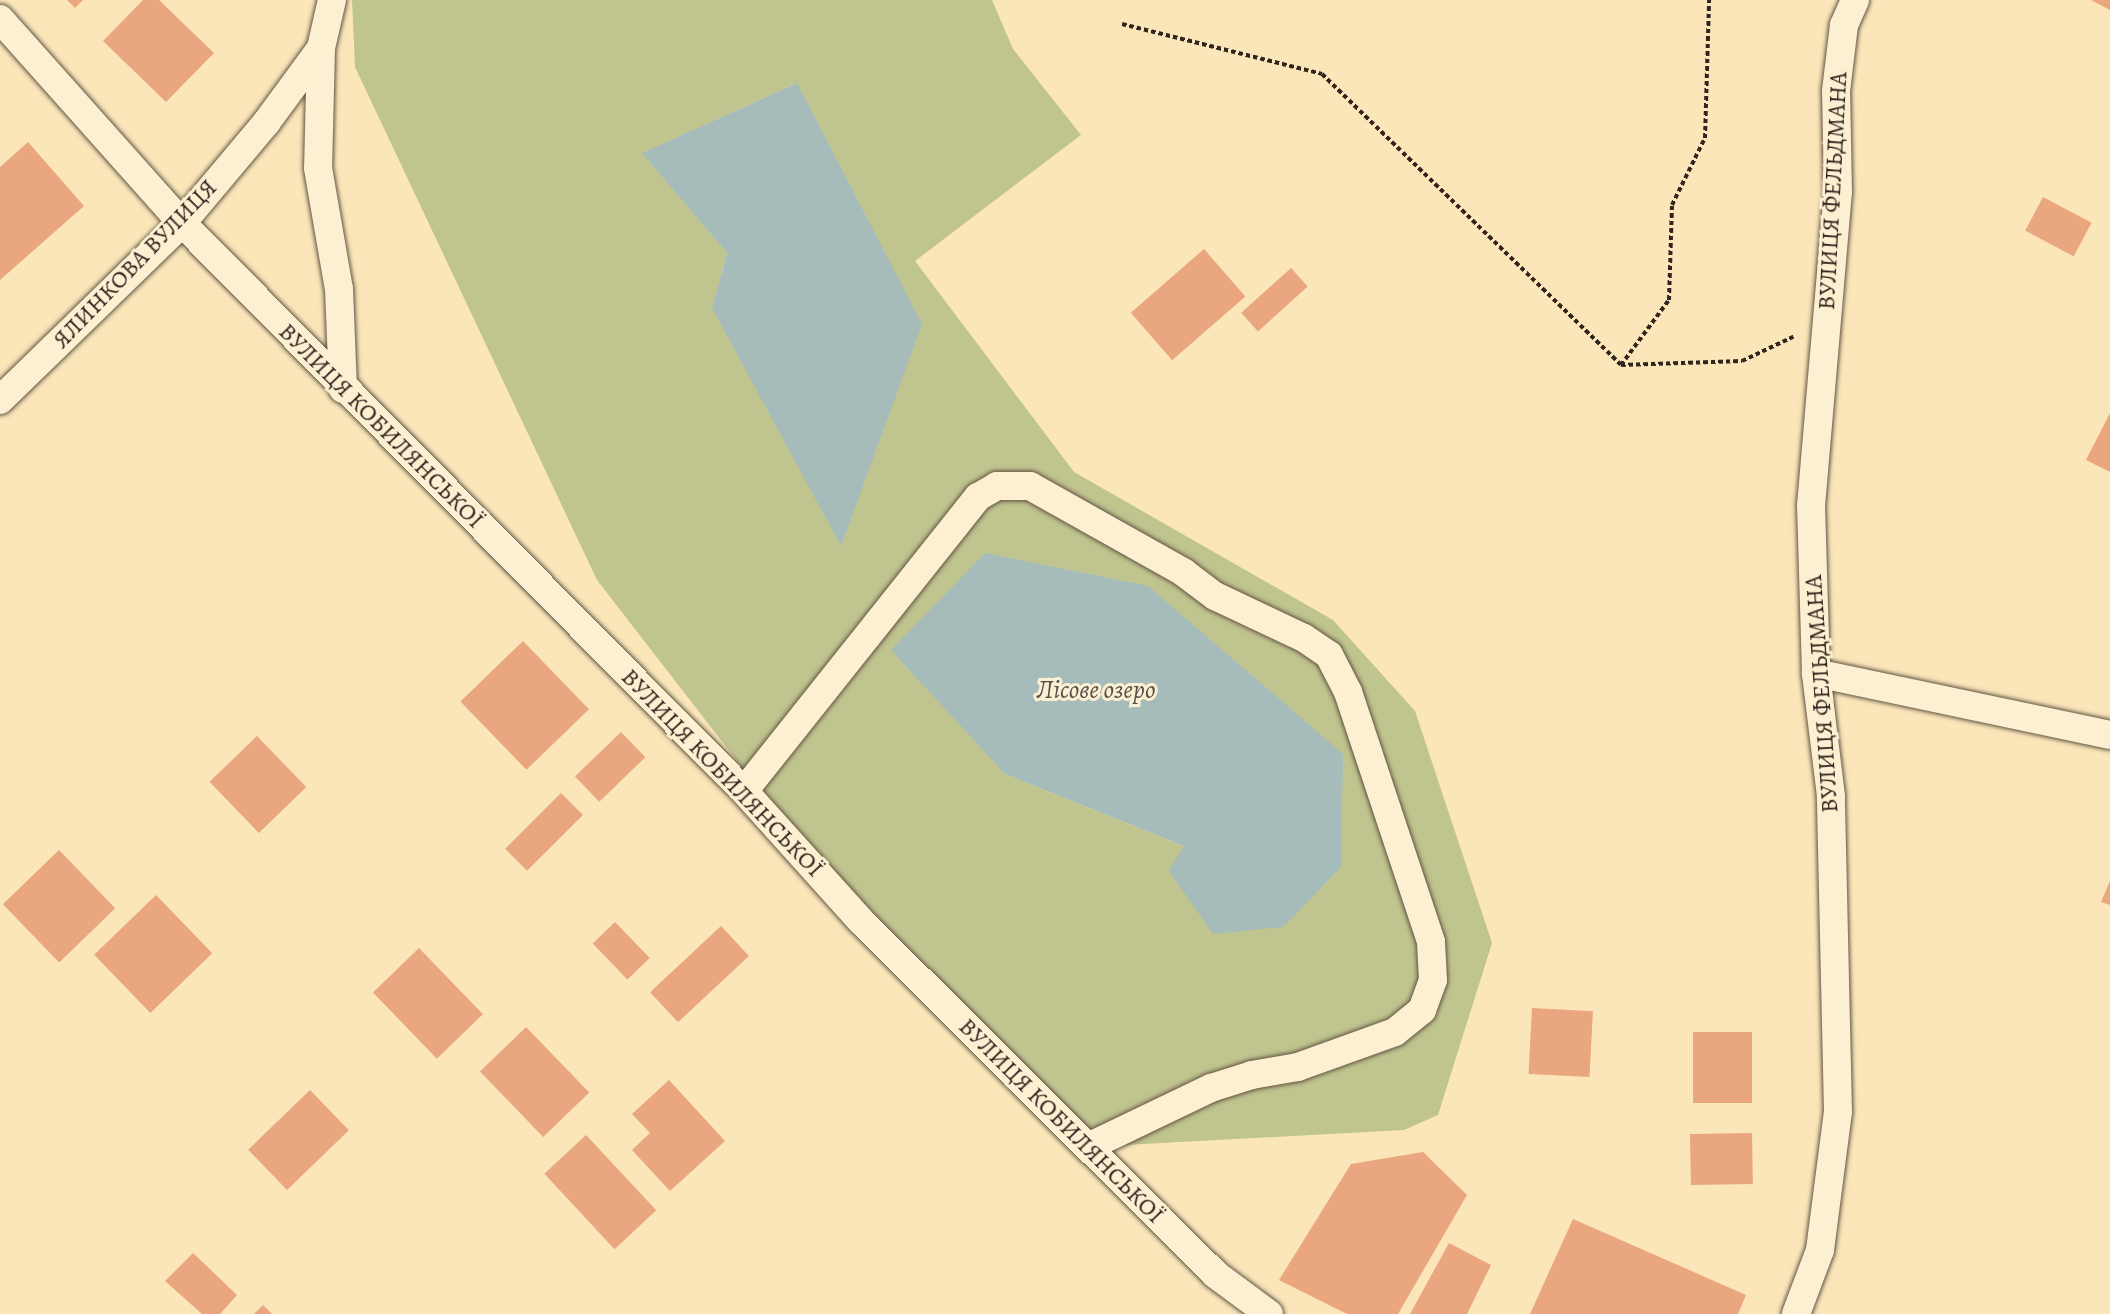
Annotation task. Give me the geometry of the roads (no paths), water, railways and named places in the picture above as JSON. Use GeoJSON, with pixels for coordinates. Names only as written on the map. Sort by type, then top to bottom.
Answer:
{"type":"FeatureCollection","features":[{"type":"Feature","properties":{"kind":"street","name":"ЯЛИНКОВА ВУЛИЦЯ"},"geometry":{"type":"LineString","coordinates":[[0,400],[182,223],[266,123],[321,48],[332,0]]}},
{"type":"Feature","properties":{"kind":"street","name":"ВУЛИЦЯ ФЕЛЬДМАНА"},"geometry":{"type":"LineString","coordinates":[[1796,1314],[1820,1250],[1838,1112],[1831,796],[1816,674],[1811,506],[1838,192],[1836,91],[1844,24],[1855,0]]}},
{"type":"Feature","properties":{"kind":"street","name":"ВУЛИЦЯ КОБИЛЯНСЬКОЇ"},"geometry":{"type":"LineString","coordinates":[[0,19],[182,223],[343,389],[744,791],[861,921],[1215,1274],[1269,1314]]}},
{"type":"Feature","properties":{"kind":"street"},"geometry":{"type":"LineString","coordinates":[[321,48],[318,168],[339,289],[343,389]]}},
{"type":"Feature","properties":{"kind":"street"},"geometry":{"type":"LineString","coordinates":[[744,791],[978,497],[997,486],[1030,486],[1183,572],[1215,596],[1304,638],[1329,655],[1348,692],[1431,942],[1433,980],[1422,1010],[1395,1032],[1298,1067],[1252,1075],[1211,1088],[1088,1148]]}},
{"type":"Feature","properties":{"kind":"street"},"geometry":{"type":"LineString","coordinates":[[1816,674],[2110,735]]}},
{"type":"Feature","properties":{"kind":"water"},"geometry":{"type":"Polygon","coordinates":[[[797,83],[922,324],[841,546],[712,308],[727,253],[642,153],[797,83]]]}},
{"type":"Feature","properties":{"kind":"water","name":"Лісове озеро"},"geometry":{"type":"Polygon","coordinates":[[[985,553],[1148,586],[1343,754],[1341,867],[1283,927],[1213,934],[1169,871],[1184,846],[1005,774],[891,650],[985,553]]]}}]}
